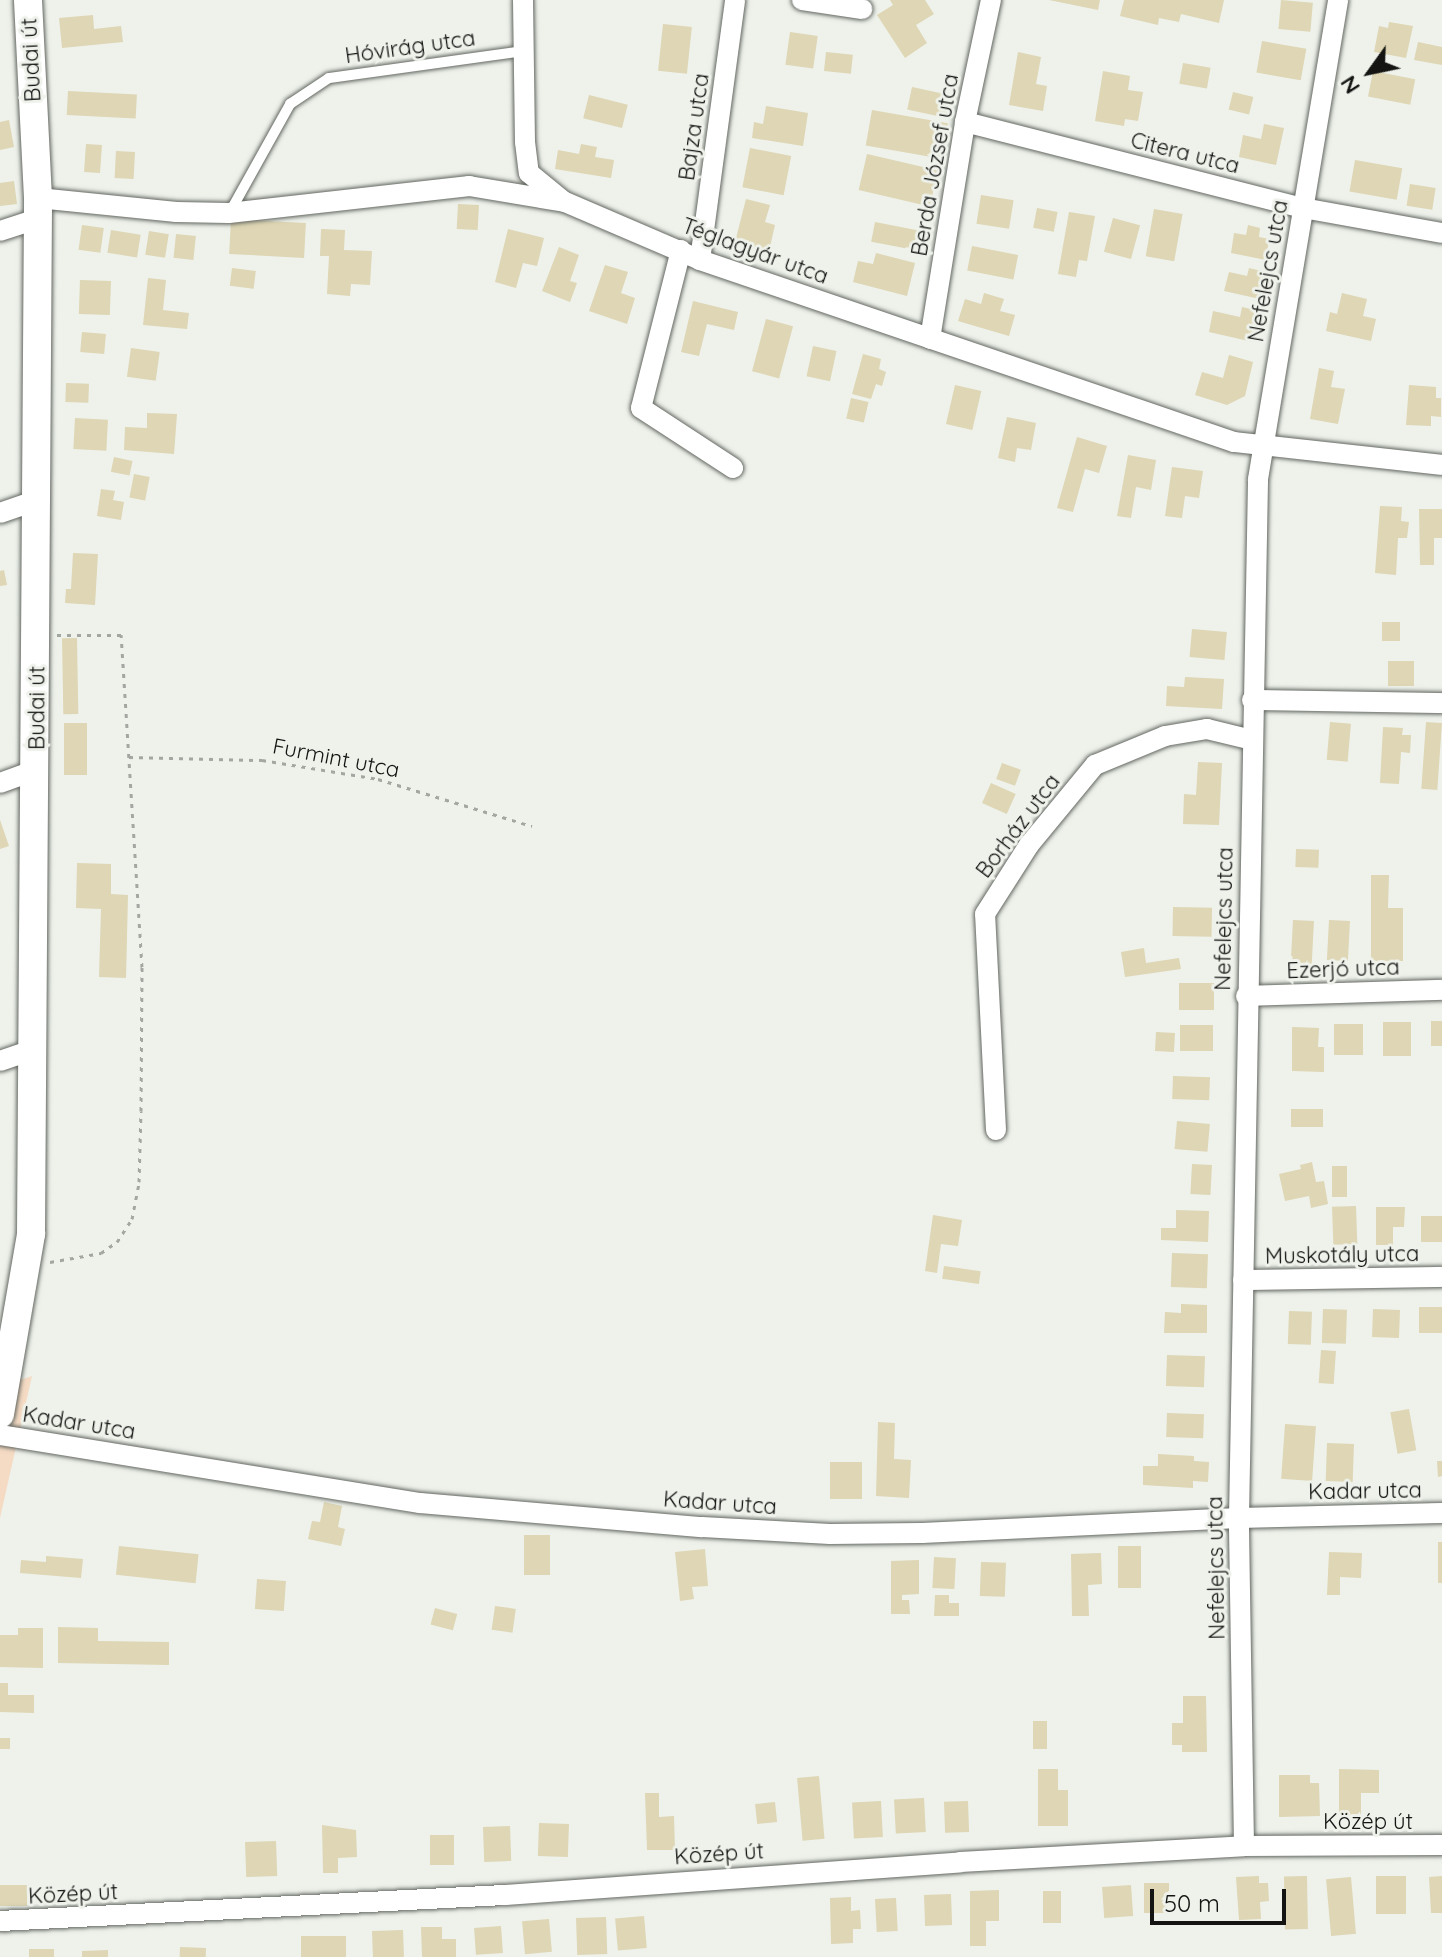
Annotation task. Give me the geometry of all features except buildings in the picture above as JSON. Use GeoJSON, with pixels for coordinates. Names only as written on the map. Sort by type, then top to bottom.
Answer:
{"type":"FeatureCollection","features":[{"type":"Feature","properties":{"kind":"street","name":"Budai út"},"geometry":{"type":"LineString","coordinates":[[0,1414],[31,1234],[35,1049],[38,209],[28,0]]}},
{"type":"Feature","properties":{"kind":"street"},"geometry":{"type":"LineString","coordinates":[[523,0],[525,142],[529,173],[565,202]]}},
{"type":"Feature","properties":{"kind":"street","name":"Bajza utca"},"geometry":{"type":"LineString","coordinates":[[700,260],[735,0]]}},
{"type":"Feature","properties":{"kind":"street"},"geometry":{"type":"LineString","coordinates":[[802,0],[862,9]]}},
{"type":"Feature","properties":{"kind":"street","name":"Berda József utca"},"geometry":{"type":"LineString","coordinates":[[930,339],[965,122],[991,0]]}},
{"type":"Feature","properties":{"kind":"street","name":"Nefelejcs utca"},"geometry":{"type":"LineString","coordinates":[[1244,1846],[1239,1518],[1246,996],[1258,479],[1338,0]]}},
{"type":"Feature","properties":{"kind":"street","name":"Citera utca"},"geometry":{"type":"LineString","coordinates":[[965,122],[1303,208],[1442,233]]}},
{"type":"Feature","properties":{"kind":"street","name":"Téglagyár utca"},"geometry":{"type":"LineString","coordinates":[[38,209],[229,213],[469,186],[565,202],[700,260],[1234,442],[1442,465]]}},
{"type":"Feature","properties":{"kind":"street"},"geometry":{"type":"LineString","coordinates":[[0,231],[38,209]]}},
{"type":"Feature","properties":{"kind":"street"},"geometry":{"type":"LineString","coordinates":[[681,250],[641,408],[733,468]]}},
{"type":"Feature","properties":{"kind":"street"},"geometry":{"type":"LineString","coordinates":[[0,513],[37,500]]}},
{"type":"Feature","properties":{"kind":"street"},"geometry":{"type":"LineString","coordinates":[[1252,700],[1442,703]]}},
{"type":"Feature","properties":{"kind":"street","name":"Borház utca"},"geometry":{"type":"LineString","coordinates":[[996,1130],[985,914],[1029,845],[1095,765],[1165,736],[1207,729],[1252,740]]}},
{"type":"Feature","properties":{"kind":"street"},"geometry":{"type":"LineString","coordinates":[[0,783],[36,770]]}},
{"type":"Feature","properties":{"kind":"street","name":"Ezerjó utca"},"geometry":{"type":"LineString","coordinates":[[1246,996],[1442,990]]}},
{"type":"Feature","properties":{"kind":"street"},"geometry":{"type":"LineString","coordinates":[[0,1061],[35,1049]]}},
{"type":"Feature","properties":{"kind":"street","name":"Muskotály utca"},"geometry":{"type":"LineString","coordinates":[[1243,1280],[1442,1277]]}},
{"type":"Feature","properties":{"kind":"street","name":"Kadar utca"},"geometry":{"type":"LineString","coordinates":[[0,1435],[420,1503],[702,1527],[830,1534],[1442,1513]]}},
{"type":"Feature","properties":{"kind":"street","name":"Közép út"},"geometry":{"type":"LineString","coordinates":[[0,1921],[505,1895],[928,1864],[1244,1846],[1442,1845]]}},
{"type":"Feature","properties":{"kind":"lane","name":"Hóvirág utca"},"geometry":{"type":"LineString","coordinates":[[229,213],[290,104],[329,78],[524,51]]}},
{"type":"Feature","properties":{"kind":"path"},"geometry":{"type":"LineString","coordinates":[[27,1266],[101,1253],[117,1242],[132,1219],[139,1182],[142,967],[121,635],[37,635]]}},
{"type":"Feature","properties":{"kind":"path","name":"Furmint utca"},"geometry":{"type":"LineString","coordinates":[[129,757],[262,760],[378,779],[532,826]]}},
{"type":"Feature","properties":{"kind":"shaded area"},"geometry":{"type":"Polygon","coordinates":[[[32,1376],[0,1518],[0,1387],[32,1376]]]}}]}
